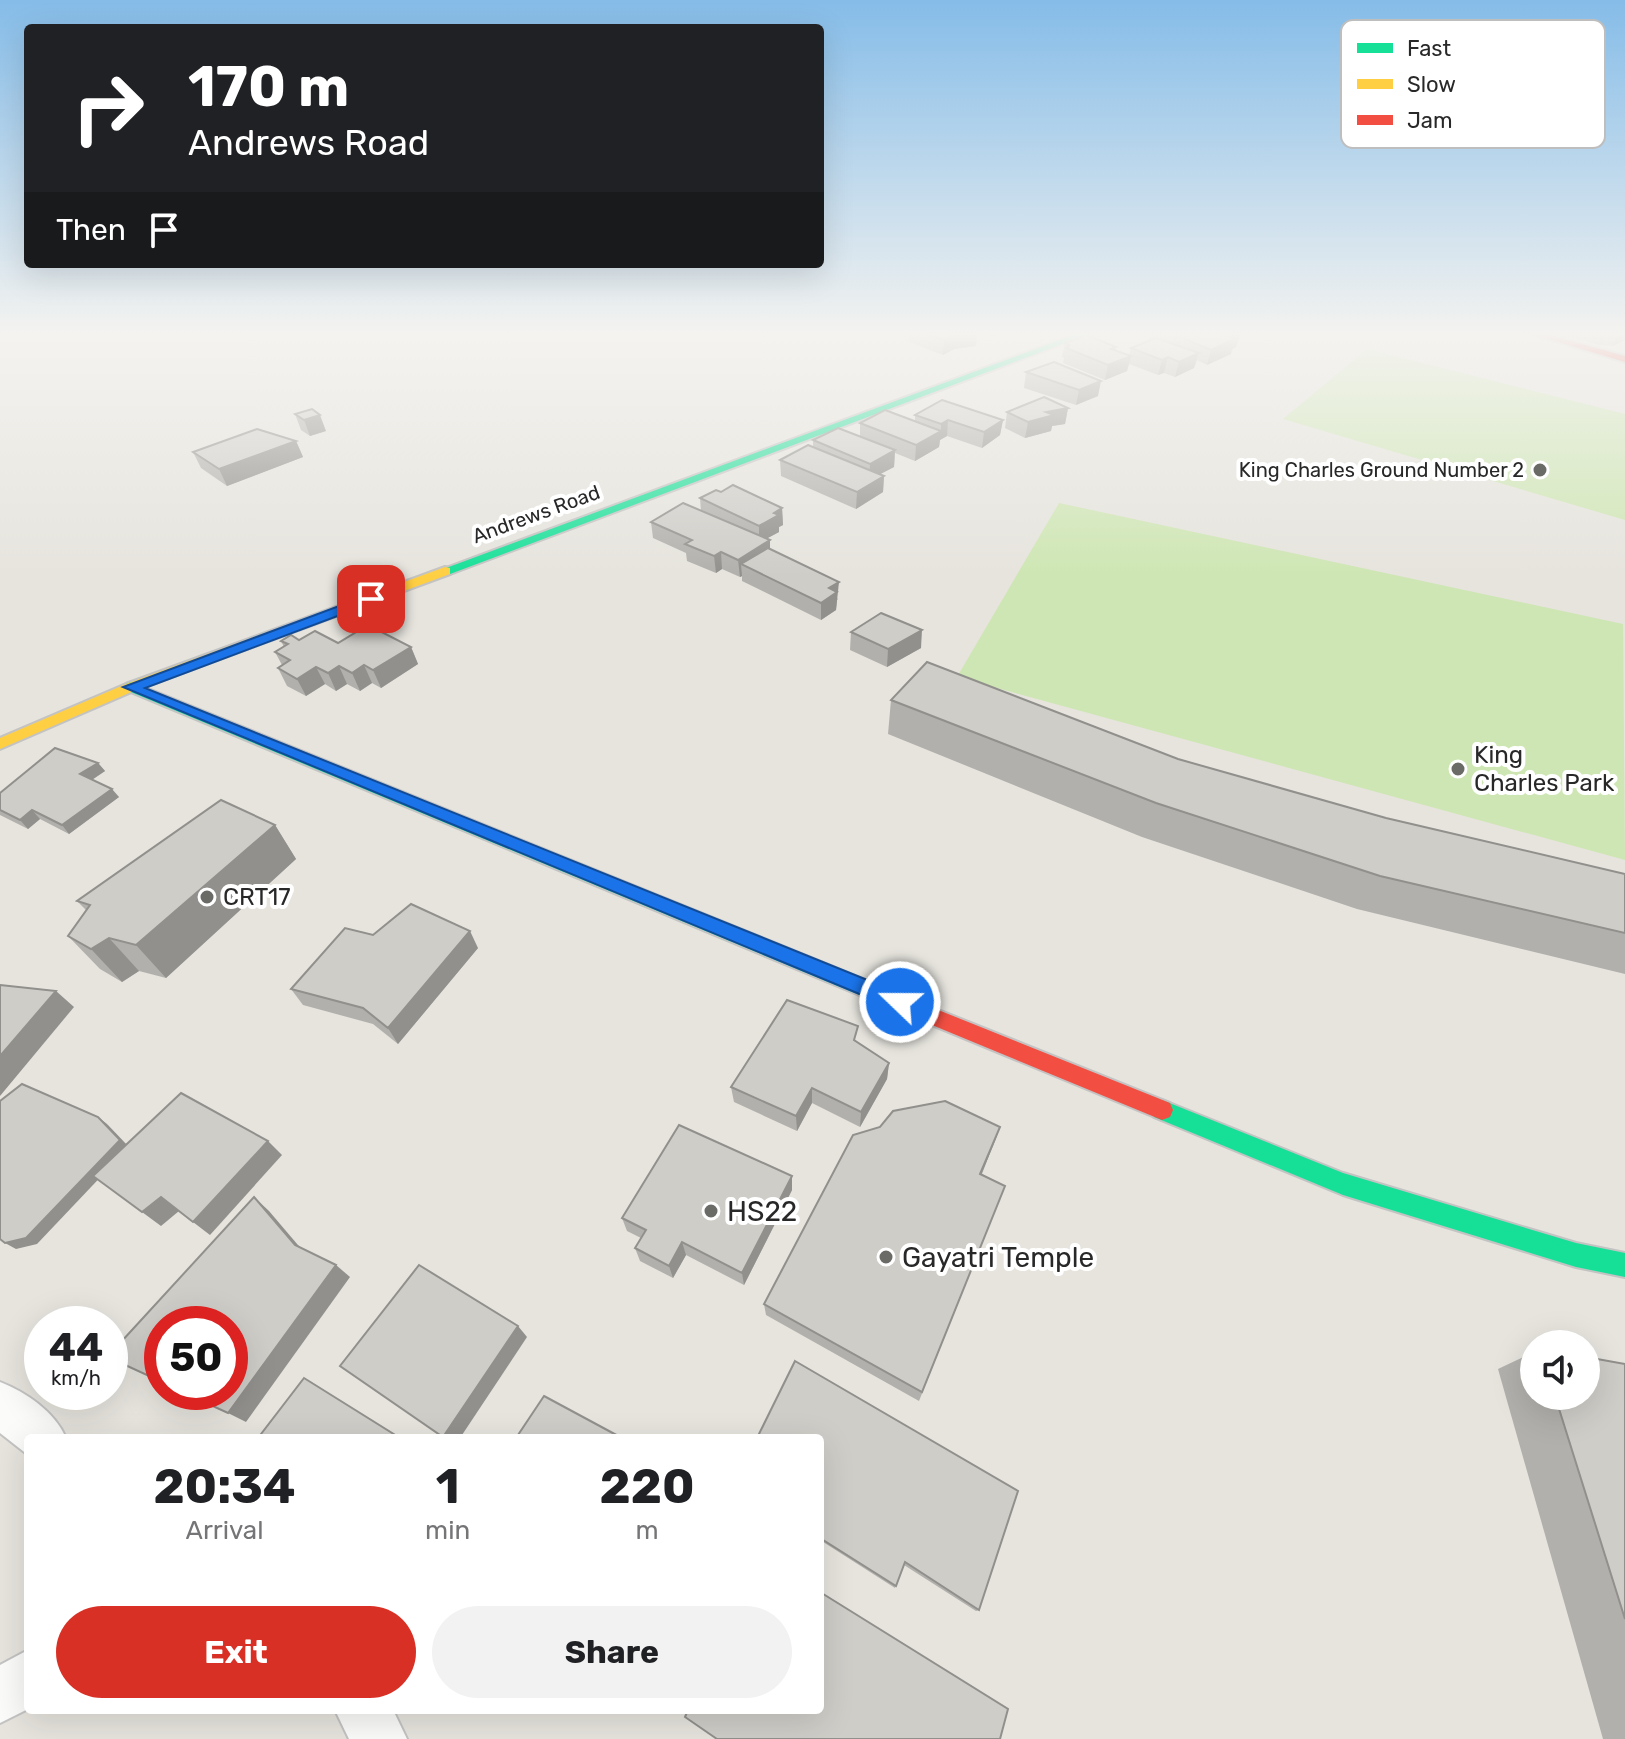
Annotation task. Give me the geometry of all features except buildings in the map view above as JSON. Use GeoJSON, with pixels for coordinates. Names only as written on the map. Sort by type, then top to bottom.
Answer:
{"type":"FeatureCollection","features":[{"type":"Feature","properties":{"kind":"main road","name":"Andrews Road"},"geometry":{"type":"LineString","coordinates":[[0,744],[131,687],[871,413]]}},
{"type":"Feature","properties":{"kind":"main road"},"geometry":{"type":"LineString","coordinates":[[131,687],[1343,1184],[1576,1255],[1625,1265]]}},
{"type":"Feature","properties":{"kind":"street"},"geometry":{"type":"LineString","coordinates":[[0,1404],[38,1434]]}},
{"type":"Feature","properties":{"kind":"street"},"geometry":{"type":"LineString","coordinates":[[0,1697],[24,1679]]}},
{"type":"Feature","properties":{"kind":"street"},"geometry":{"type":"LineString","coordinates":[[364,1714],[380,1739]]}},
{"type":"Feature","properties":{"kind":"green space","name":"King Charles Ground Number 2"},"geometry":{"type":"Polygon","coordinates":[[[1290,413],[1625,414],[1625,520],[1283,419],[1290,413]]]}},
{"type":"Feature","properties":{"kind":"green space","name":"King Charles Park"},"geometry":{"type":"Polygon","coordinates":[[[1059,503],[1623,624],[1625,860],[957,677],[1059,503]]]}},
{"type":"Feature","properties":{"kind":"traffic: fast"},"geometry":{"type":"LineString","coordinates":[[445,571],[871,413]]}},
{"type":"Feature","properties":{"kind":"traffic: fast"},"geometry":{"type":"LineString","coordinates":[[131,687],[876,993]]}},
{"type":"Feature","properties":{"kind":"traffic: fast"},"geometry":{"type":"LineString","coordinates":[[1162,1110],[1343,1184],[1576,1255],[1625,1265]]}},
{"type":"Feature","properties":{"kind":"traffic: slow"},"geometry":{"type":"LineString","coordinates":[[0,744],[131,687],[445,571]]}},
{"type":"Feature","properties":{"kind":"traffic: jam"},"geometry":{"type":"LineString","coordinates":[[876,993],[1162,1110]]}},
{"type":"Feature","properties":{"kind":"place","name":"King Charles Ground Number 2"},"geometry":{"type":"Point","coordinates":[1540,470]}},
{"type":"Feature","properties":{"kind":"place","name":"King Charles Park"},"geometry":{"type":"Point","coordinates":[1458,769]}},
{"type":"Feature","properties":{"kind":"place","name":"CRT17"},"geometry":{"type":"Point","coordinates":[207,897]}},
{"type":"Feature","properties":{"kind":"place","name":"HS22"},"geometry":{"type":"Point","coordinates":[711,1211]}},
{"type":"Feature","properties":{"kind":"place","name":"Gayatri Temple"},"geometry":{"type":"Point","coordinates":[886,1257]}},
{"type":"Feature","properties":{"kind":"route"},"geometry":{"type":"LineString","coordinates":[[371,599],[131,687],[900,1002]]}}]}
